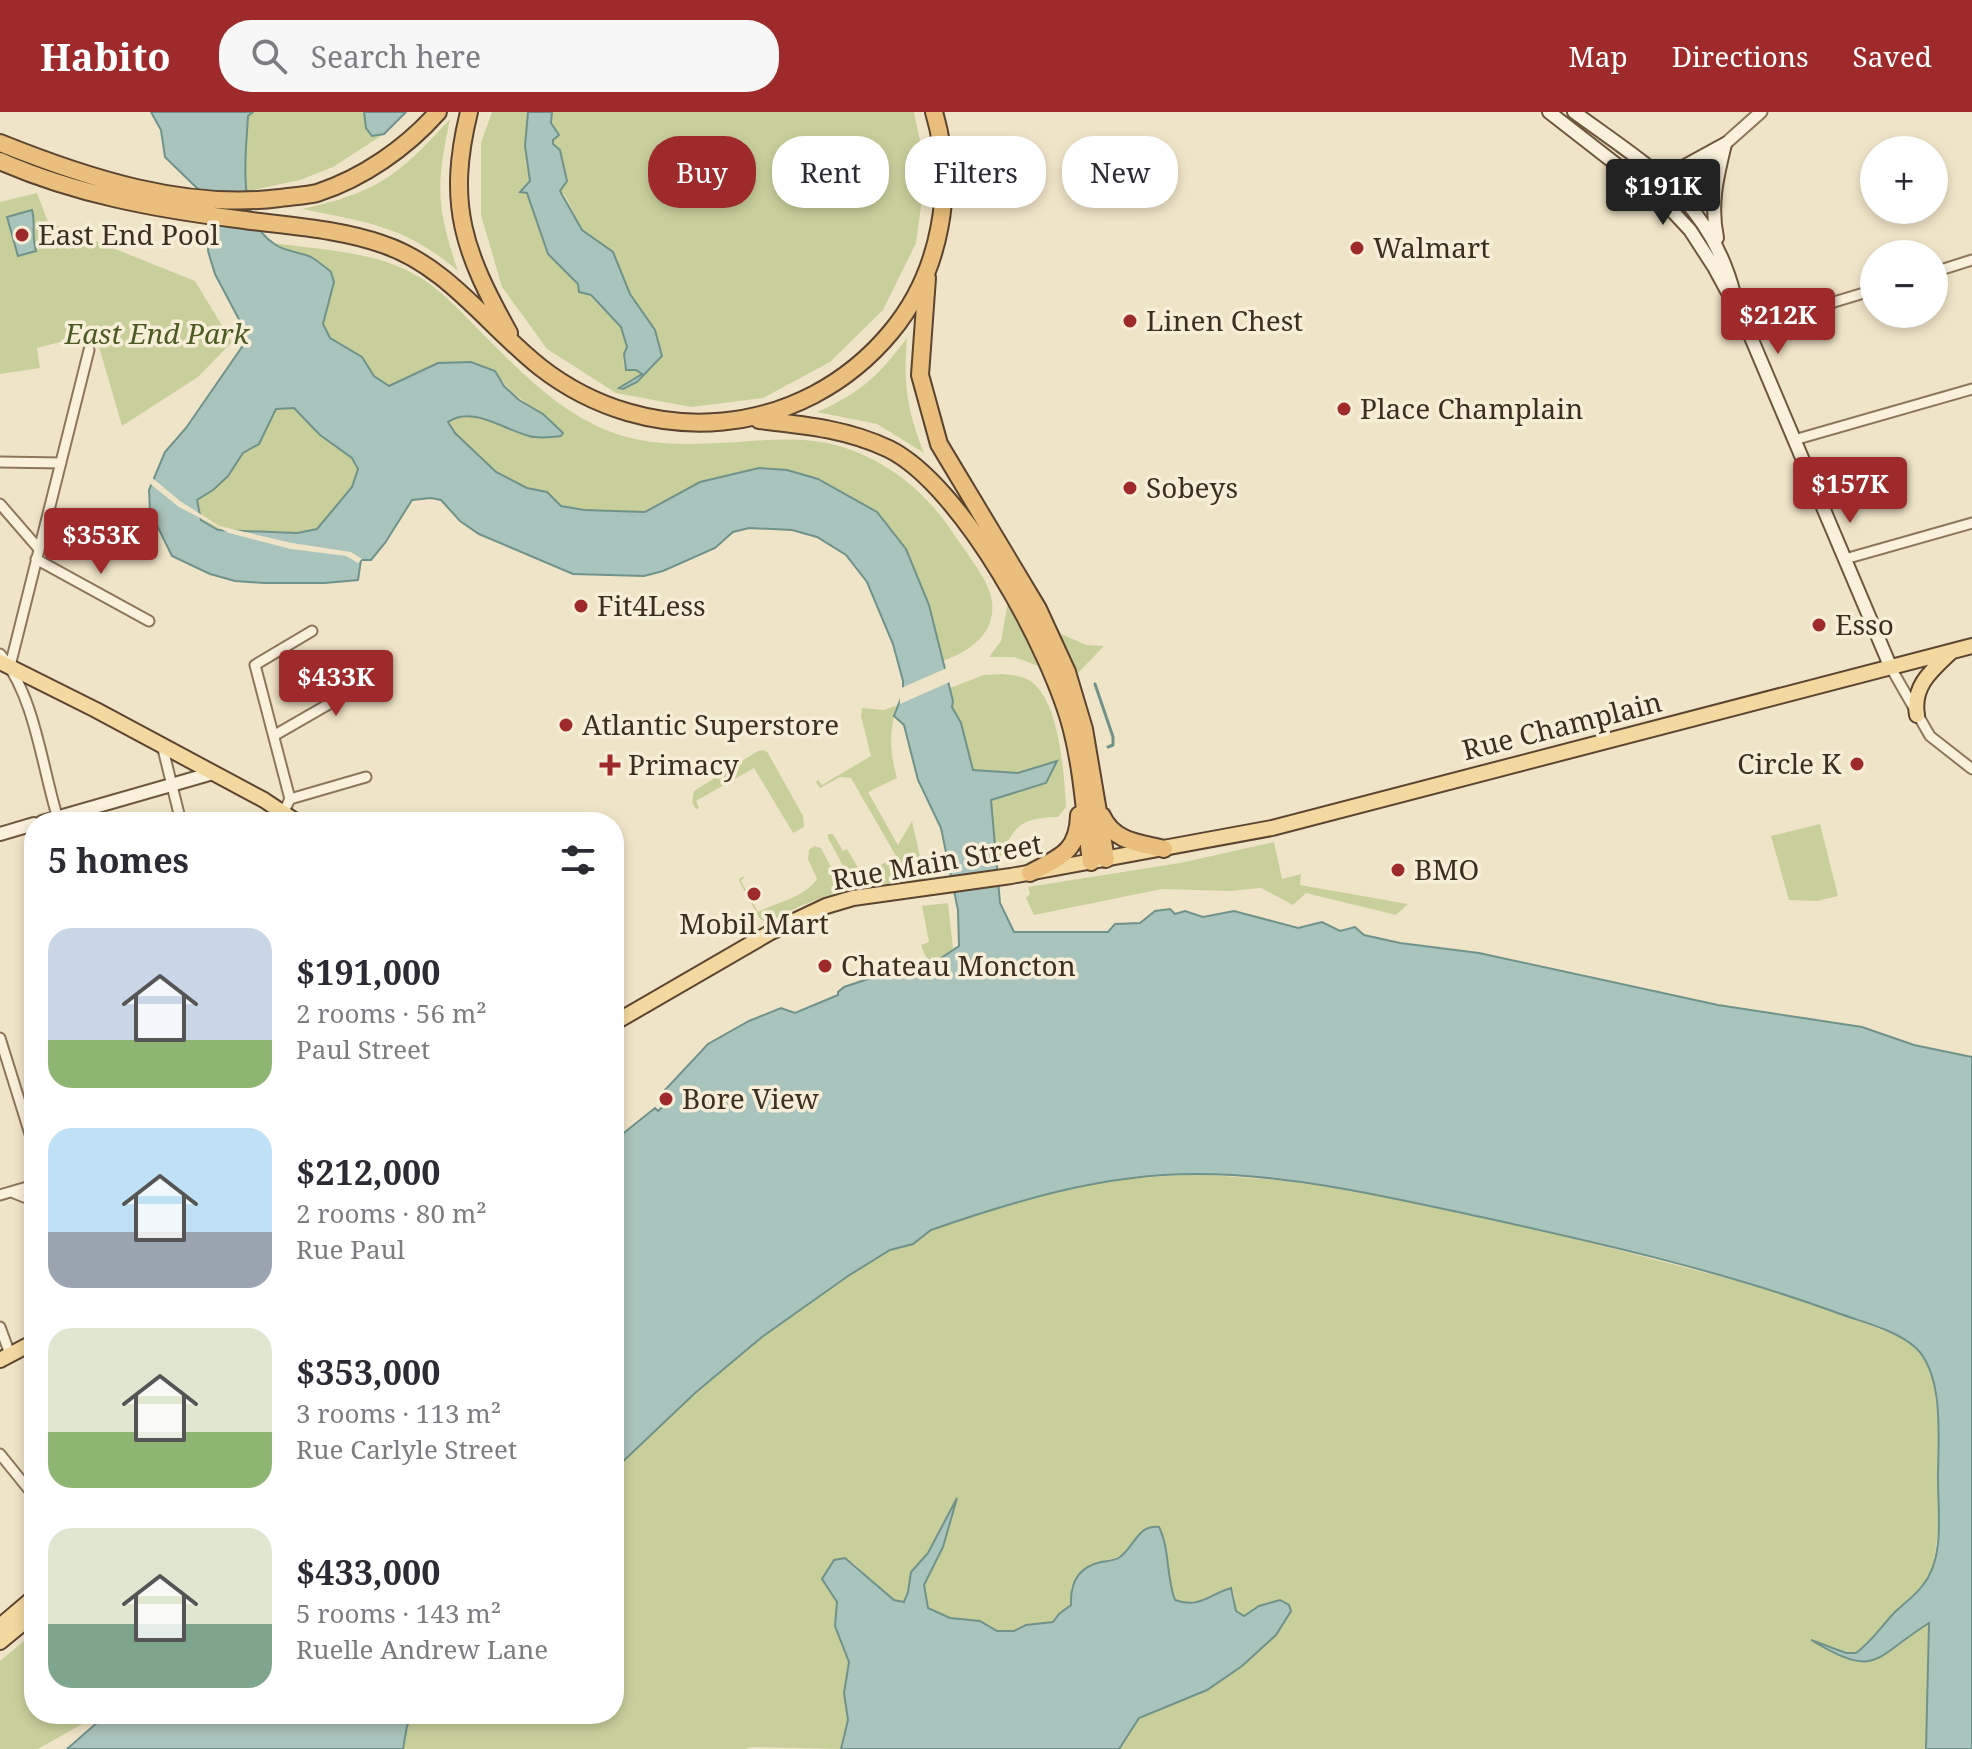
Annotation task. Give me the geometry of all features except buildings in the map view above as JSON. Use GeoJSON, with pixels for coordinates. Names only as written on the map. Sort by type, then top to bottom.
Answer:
{"type":"FeatureCollection","features":[{"type":"Feature","properties":{"kind":"highway"},"geometry":{"type":"LineString","coordinates":[[0,161],[78,189],[199,206],[259,201],[314,194],[353,178],[387,157],[438,112]]}},
{"type":"Feature","properties":{"kind":"highway"},"geometry":{"type":"LineString","coordinates":[[469,112],[459,170],[459,201],[464,231],[484,289],[518,348]]}},
{"type":"Feature","properties":{"kind":"highway"},"geometry":{"type":"LineString","coordinates":[[745,419],[780,410],[812,396],[860,363],[893,330],[913,301],[928,269],[944,200],[944,164],[934,112]]}},
{"type":"Feature","properties":{"kind":"highway"},"geometry":{"type":"LineString","coordinates":[[0,143],[106,181],[199,206],[264,223],[335,233],[383,244],[427,265],[518,348],[573,389],[635,414],[690,423],[745,419],[830,427],[890,450],[932,481],[953,506],[1016,599],[1060,692],[1072,729],[1099,861]]}},
{"type":"Feature","properties":{"kind":"highway"},"geometry":{"type":"LineString","coordinates":[[928,269],[920,375],[939,444],[1038,609],[1067,672],[1084,729],[1097,804],[1099,861]]}},
{"type":"Feature","properties":{"kind":"highway"},"geometry":{"type":"LineString","coordinates":[[1030,873],[1065,854],[1075,841],[1079,828],[1080,769]]}},
{"type":"Feature","properties":{"kind":"highway"},"geometry":{"type":"LineString","coordinates":[[1097,804],[1107,827],[1124,840],[1164,849]]}},
{"type":"Feature","properties":{"kind":"main road"},"geometry":{"type":"LineString","coordinates":[[1549,112],[1662,200],[1690,230],[1738,308],[1892,672]]}},
{"type":"Feature","properties":{"kind":"main road"},"geometry":{"type":"LineString","coordinates":[[1574,112],[1675,188],[1692,206],[1718,245],[1728,268],[1738,308]]}},
{"type":"Feature","properties":{"kind":"main road"},"geometry":{"type":"LineString","coordinates":[[1646,165],[1659,172],[1672,173],[1725,144]]}},
{"type":"Feature","properties":{"kind":"main road"},"geometry":{"type":"LineString","coordinates":[[1718,245],[1713,217],[1713,189],[1725,144]]}},
{"type":"Feature","properties":{"kind":"main road","name":"Rue Champlain"},"geometry":{"type":"LineString","coordinates":[[1099,861],[1272,828],[1892,672],[1972,646]]}},
{"type":"Feature","properties":{"kind":"main road"},"geometry":{"type":"LineString","coordinates":[[1917,715],[1917,697],[1923,681],[1952,652]]}},
{"type":"Feature","properties":{"kind":"main road"},"geometry":{"type":"LineString","coordinates":[[5,664],[213,773],[287,805],[291,812]]}},
{"type":"Feature","properties":{"kind":"main road"},"geometry":{"type":"LineString","coordinates":[[84,812],[213,773]]}},
{"type":"Feature","properties":{"kind":"main road"},"geometry":{"type":"LineString","coordinates":[[0,834],[24,827]]}},
{"type":"Feature","properties":{"kind":"main road","name":"Rue Main Street"},"geometry":{"type":"LineString","coordinates":[[624,1017],[771,932],[826,906],[853,898],[930,889],[1099,861]]}},
{"type":"Feature","properties":{"kind":"main road"},"geometry":{"type":"LineString","coordinates":[[5,1357],[24,1347]]}},
{"type":"Feature","properties":{"kind":"main road"},"geometry":{"type":"LineString","coordinates":[[0,1626],[24,1606]]}},
{"type":"Feature","properties":{"kind":"main road"},"geometry":{"type":"LineString","coordinates":[[0,1642],[24,1622]]}},
{"type":"Feature","properties":{"kind":"street"},"geometry":{"type":"LineString","coordinates":[[1662,200],[1761,112]]}},
{"type":"Feature","properties":{"kind":"street"},"geometry":{"type":"LineString","coordinates":[[1948,268],[1972,260]]}},
{"type":"Feature","properties":{"kind":"street"},"geometry":{"type":"LineString","coordinates":[[1747,328],[1860,294]]}},
{"type":"Feature","properties":{"kind":"street"},"geometry":{"type":"LineString","coordinates":[[5,664],[38,554],[89,350]]}},
{"type":"Feature","properties":{"kind":"street"},"geometry":{"type":"LineString","coordinates":[[1794,440],[1972,389]]}},
{"type":"Feature","properties":{"kind":"street"},"geometry":{"type":"LineString","coordinates":[[0,462],[61,463]]}},
{"type":"Feature","properties":{"kind":"street"},"geometry":{"type":"LineString","coordinates":[[0,504],[38,554],[149,621]]}},
{"type":"Feature","properties":{"kind":"street"},"geometry":{"type":"LineString","coordinates":[[1845,559],[1972,523]]}},
{"type":"Feature","properties":{"kind":"street"},"geometry":{"type":"LineString","coordinates":[[312,631],[255,665],[275,735],[287,805],[366,777]]}},
{"type":"Feature","properties":{"kind":"street"},"geometry":{"type":"LineString","coordinates":[[0,654],[24,697],[56,812]]}},
{"type":"Feature","properties":{"kind":"street"},"geometry":{"type":"LineString","coordinates":[[1892,672],[1934,740],[1972,769]]}},
{"type":"Feature","properties":{"kind":"street"},"geometry":{"type":"LineString","coordinates":[[275,735],[381,674]]}},
{"type":"Feature","properties":{"kind":"street"},"geometry":{"type":"LineString","coordinates":[[162,745],[178,812]]}},
{"type":"Feature","properties":{"kind":"street"},"geometry":{"type":"LineString","coordinates":[[0,1038],[24,1115]]}},
{"type":"Feature","properties":{"kind":"street"},"geometry":{"type":"LineString","coordinates":[[0,1195],[24,1188]]}},
{"type":"Feature","properties":{"kind":"street"},"geometry":{"type":"LineString","coordinates":[[11,1192],[24,1195]]}},
{"type":"Feature","properties":{"kind":"street"},"geometry":{"type":"LineString","coordinates":[[0,1327],[5,1357]]}},
{"type":"Feature","properties":{"kind":"street"},"geometry":{"type":"LineString","coordinates":[[0,1454],[24,1484]]}},
{"type":"Feature","properties":{"kind":"green space"},"geometry":{"type":"Polygon","coordinates":[[[253,112],[364,112],[366,128],[372,136],[384,134],[333,167],[300,180],[244,192],[248,116],[253,112]]]}},
{"type":"Feature","properties":{"kind":"green space"},"geometry":{"type":"Polygon","coordinates":[[[492,112],[528,112],[525,146],[530,181],[527,193],[548,254],[621,327],[627,347],[624,358],[626,370],[637,370],[642,374],[625,383],[625,386],[637,381],[662,355],[655,330],[630,294],[613,252],[582,230],[560,191],[567,180],[560,150],[553,144],[552,112],[914,112],[919,136],[905,136],[905,208],[921,208],[916,243],[883,310],[830,362],[763,398],[691,407],[616,393],[547,349],[502,287],[481,215],[481,143],[492,112]]]}},
{"type":"Feature","properties":{"kind":"green space"},"geometry":{"type":"Polygon","coordinates":[[[450,119],[440,196],[458,271],[403,235],[366,222],[302,209],[350,196],[385,179],[401,168],[450,119]]]}},
{"type":"Feature","properties":{"kind":"green space","name":"East End Park"},"geometry":{"type":"Polygon","coordinates":[[[37,193],[48,222],[195,281],[232,342],[198,377],[122,426],[95,333],[37,348],[40,368],[0,374],[0,202],[37,193]]]}},
{"type":"Feature","properties":{"kind":"green space"},"geometry":{"type":"Polygon","coordinates":[[[273,243],[367,257],[403,268],[448,299],[507,358],[560,404],[601,428],[623,436],[680,444],[804,440],[827,443],[869,458],[907,482],[940,515],[987,584],[992,601],[990,623],[979,640],[943,661],[929,605],[906,549],[877,512],[818,478],[787,470],[700,483],[645,512],[561,506],[547,492],[527,488],[496,472],[455,433],[448,422],[467,416],[531,437],[543,414],[516,396],[495,371],[438,363],[389,386],[374,377],[362,357],[330,338],[323,324],[334,282],[310,257],[292,254],[273,243]]]}},
{"type":"Feature","properties":{"kind":"green space"},"geometry":{"type":"Polygon","coordinates":[[[907,338],[908,397],[924,453],[877,424],[817,412],[846,398],[868,382],[907,338]]]}},
{"type":"Feature","properties":{"kind":"green space"},"geometry":{"type":"Polygon","coordinates":[[[294,408],[320,435],[352,458],[358,469],[352,487],[317,529],[297,533],[218,530],[201,520],[197,499],[228,476],[243,453],[259,444],[276,409],[294,408]]]}},
{"type":"Feature","properties":{"kind":"green space"},"geometry":{"type":"Polygon","coordinates":[[[1008,602],[1041,667],[1014,657],[989,657],[1001,641],[1008,602]]]}},
{"type":"Feature","properties":{"kind":"green space"},"geometry":{"type":"Polygon","coordinates":[[[1059,633],[1086,645],[1104,646],[1076,675],[1059,633]]]}},
{"type":"Feature","properties":{"kind":"green space"},"geometry":{"type":"Polygon","coordinates":[[[1003,674],[1032,682],[1049,706],[1059,740],[1066,807],[1058,817],[1033,820],[1018,827],[997,864],[991,799],[1046,784],[1057,761],[1018,773],[973,770],[961,723],[952,707],[950,688],[984,675],[1003,674]]]}},
{"type":"Feature","properties":{"kind":"green space"},"geometry":{"type":"Polygon","coordinates":[[[898,705],[891,742],[897,778],[868,792],[898,845],[912,821],[925,879],[858,888],[851,881],[828,834],[833,834],[843,851],[847,849],[863,876],[896,856],[851,778],[840,777],[820,788],[816,782],[818,780],[822,785],[871,756],[861,716],[862,708],[884,710],[898,705]]]}},
{"type":"Feature","properties":{"kind":"green space"},"geometry":{"type":"Polygon","coordinates":[[[764,750],[803,816],[804,827],[793,833],[754,768],[696,801],[699,808],[696,809],[692,802],[694,791],[764,750]]]}},
{"type":"Feature","properties":{"kind":"green space"},"geometry":{"type":"Polygon","coordinates":[[[1820,824],[1838,896],[1817,901],[1789,900],[1771,836],[1820,824]]]}},
{"type":"Feature","properties":{"kind":"green space"},"geometry":{"type":"Polygon","coordinates":[[[1274,842],[1282,879],[1301,874],[1300,885],[1408,904],[1396,915],[1306,893],[1293,905],[1261,888],[1229,891],[1162,889],[1034,915],[1026,898],[1030,894],[1028,887],[1180,863],[1274,842]]]}},
{"type":"Feature","properties":{"kind":"green space"},"geometry":{"type":"Polygon","coordinates":[[[814,846],[821,848],[841,886],[838,892],[798,907],[768,923],[760,919],[739,881],[740,878],[745,876],[741,881],[758,912],[790,899],[805,891],[817,879],[808,859],[809,850],[814,846]]]}},
{"type":"Feature","properties":{"kind":"green space"},"geometry":{"type":"Polygon","coordinates":[[[948,903],[953,949],[944,956],[927,960],[921,945],[929,942],[922,906],[948,903]]]}},
{"type":"Feature","properties":{"kind":"green space"},"geometry":{"type":"Polygon","coordinates":[[[1197,1174],[1289,1181],[1386,1196],[1549,1232],[1784,1293],[1896,1335],[1915,1347],[1927,1363],[1934,1385],[1938,1420],[1938,1532],[1933,1568],[1923,1585],[1856,1653],[1846,1653],[1818,1643],[1852,1660],[1865,1661],[1889,1652],[1929,1623],[1926,1749],[1119,1749],[1139,1718],[1207,1690],[1242,1666],[1276,1635],[1291,1611],[1260,1606],[1244,1616],[1236,1611],[1234,1593],[1224,1590],[1201,1602],[1175,1600],[1164,1536],[1138,1534],[1121,1556],[1098,1563],[1071,1586],[1071,1605],[1053,1622],[1026,1625],[1014,1631],[997,1631],[980,1621],[950,1618],[928,1608],[924,1585],[955,1503],[909,1581],[904,1602],[894,1601],[852,1562],[828,1568],[822,1579],[837,1602],[835,1626],[849,1663],[844,1693],[848,1720],[841,1749],[403,1749],[408,1724],[624,1724],[624,1460],[695,1393],[762,1337],[890,1250],[913,1244],[931,1230],[1065,1188],[1110,1180],[1197,1174]]]}},
{"type":"Feature","properties":{"kind":"green space"},"geometry":{"type":"Polygon","coordinates":[[[24,1641],[24,1724],[82,1724],[38,1749],[0,1749],[0,1661],[24,1641]]]}},
{"type":"Feature","properties":{"kind":"water"},"geometry":{"type":"Polygon","coordinates":[[[151,112],[253,112],[248,116],[245,168],[254,220],[263,234],[276,245],[311,257],[331,272],[334,282],[323,324],[330,338],[362,357],[374,376],[389,386],[438,363],[471,362],[495,371],[504,386],[519,400],[543,414],[563,433],[561,436],[533,437],[477,417],[457,417],[448,422],[455,433],[496,472],[527,488],[547,492],[561,506],[645,512],[700,482],[759,468],[787,470],[818,479],[877,512],[906,549],[929,605],[952,707],[961,723],[973,770],[1018,773],[1057,761],[1046,783],[991,800],[1000,903],[1014,932],[1108,932],[1115,924],[1140,923],[1155,911],[1170,909],[1175,914],[1185,911],[1203,917],[1234,911],[1298,928],[1322,922],[1340,931],[1355,927],[1364,935],[1400,943],[1479,953],[1718,1005],[1862,1027],[1914,1045],[1972,1057],[1972,1749],[1926,1749],[1929,1623],[1874,1660],[1850,1659],[1811,1640],[1846,1653],[1856,1653],[1920,1589],[1935,1562],[1939,1534],[1938,1410],[1932,1375],[1916,1348],[1877,1327],[1706,1271],[1415,1203],[1342,1188],[1269,1178],[1161,1175],[1061,1191],[964,1219],[931,1230],[913,1244],[890,1250],[762,1337],[695,1393],[624,1460],[624,1133],[670,1100],[664,1091],[708,1044],[749,1021],[781,1008],[795,1013],[838,995],[844,987],[925,960],[933,959],[935,962],[959,946],[958,910],[941,828],[918,780],[904,725],[894,716],[903,693],[903,681],[893,644],[867,582],[846,555],[817,537],[792,530],[749,528],[733,532],[715,548],[644,576],[573,574],[479,534],[460,521],[441,500],[431,498],[412,500],[371,560],[361,560],[358,580],[325,583],[235,581],[210,574],[172,556],[150,511],[149,490],[165,452],[186,428],[244,344],[242,325],[215,274],[208,251],[212,209],[203,194],[165,157],[161,130],[151,112]],[[294,408],[276,409],[259,444],[243,453],[228,476],[197,500],[201,520],[218,530],[297,533],[317,529],[352,487],[358,469],[352,458],[320,435],[294,408]]]}},
{"type":"Feature","properties":{"kind":"water"},"geometry":{"type":"Polygon","coordinates":[[[364,112],[406,112],[384,134],[372,136],[366,128],[364,112]]]}},
{"type":"Feature","properties":{"kind":"water"},"geometry":{"type":"Polygon","coordinates":[[[528,112],[552,112],[551,123],[559,135],[553,144],[560,150],[567,181],[560,191],[582,230],[613,252],[630,294],[655,330],[662,356],[637,382],[623,389],[619,388],[642,374],[636,370],[626,370],[624,354],[627,347],[621,327],[591,295],[579,292],[578,284],[548,254],[527,193],[520,192],[530,181],[525,146],[528,112]]]}},
{"type":"Feature","properties":{"kind":"water","name":"East End Pool"},"geometry":{"type":"Polygon","coordinates":[[[32,210],[36,251],[18,256],[7,217],[32,210]]]}},
{"type":"Feature","properties":{"kind":"water"},"geometry":{"type":"Polygon","coordinates":[[[957,1498],[943,1547],[924,1585],[928,1608],[950,1618],[980,1621],[997,1631],[1014,1631],[1026,1625],[1053,1622],[1071,1605],[1074,1583],[1081,1572],[1093,1564],[1120,1557],[1141,1533],[1152,1527],[1159,1527],[1165,1544],[1175,1600],[1198,1602],[1231,1588],[1236,1611],[1244,1616],[1259,1606],[1280,1600],[1289,1605],[1291,1611],[1276,1635],[1242,1666],[1207,1690],[1139,1718],[1119,1749],[841,1749],[848,1720],[844,1693],[849,1662],[835,1626],[837,1602],[822,1579],[834,1560],[845,1558],[894,1600],[904,1602],[911,1572],[928,1553],[957,1498]]]}},
{"type":"Feature","properties":{"kind":"water"},"geometry":{"type":"Polygon","coordinates":[[[96,1724],[408,1724],[403,1749],[67,1749],[96,1724]]]}},
{"type":"Feature","properties":{"kind":"pier"},"geometry":{"type":"Polygon","coordinates":[[[150,476],[180,501],[219,526],[292,543],[351,552],[362,559],[358,563],[346,556],[291,549],[229,533],[179,507],[148,482],[150,476]]]}},
{"type":"Feature","properties":{"kind":"pier"},"geometry":{"type":"Polygon","coordinates":[[[949,667],[952,681],[900,704],[899,689],[949,667]]]}},
{"type":"Feature","properties":{"kind":"waterway"},"geometry":{"type":"LineString","coordinates":[[1095,684],[1113,737],[1113,745],[1108,747]]}},
{"type":"Feature","properties":{"kind":"place","name":"East End Pool"},"geometry":{"type":"Point","coordinates":[22,235]}},
{"type":"Feature","properties":{"kind":"place","name":"Walmart"},"geometry":{"type":"Point","coordinates":[1357,248]}},
{"type":"Feature","properties":{"kind":"place","name":"Linen Chest"},"geometry":{"type":"Point","coordinates":[1130,321]}},
{"type":"Feature","properties":{"kind":"place","name":"Place Champlain"},"geometry":{"type":"Point","coordinates":[1344,409]}},
{"type":"Feature","properties":{"kind":"place","name":"Sobeys"},"geometry":{"type":"Point","coordinates":[1130,488]}},
{"type":"Feature","properties":{"kind":"place","name":"Fit4Less"},"geometry":{"type":"Point","coordinates":[581,606]}},
{"type":"Feature","properties":{"kind":"place","name":"Esso"},"geometry":{"type":"Point","coordinates":[1819,625]}},
{"type":"Feature","properties":{"kind":"place","name":"Atlantic Superstore"},"geometry":{"type":"Point","coordinates":[566,725]}},
{"type":"Feature","properties":{"kind":"place","name":"Circle K"},"geometry":{"type":"Point","coordinates":[1857,764]}},
{"type":"Feature","properties":{"kind":"place","name":"Primacy"},"geometry":{"type":"Point","coordinates":[610,765]}},
{"type":"Feature","properties":{"kind":"place","name":"BMO"},"geometry":{"type":"Point","coordinates":[1398,870]}},
{"type":"Feature","properties":{"kind":"place","name":"Mobil Mart"},"geometry":{"type":"Point","coordinates":[754,894]}},
{"type":"Feature","properties":{"kind":"place","name":"Chateau Moncton"},"geometry":{"type":"Point","coordinates":[825,966]}},
{"type":"Feature","properties":{"kind":"place","name":"Bore View"},"geometry":{"type":"Point","coordinates":[666,1099]}}]}
